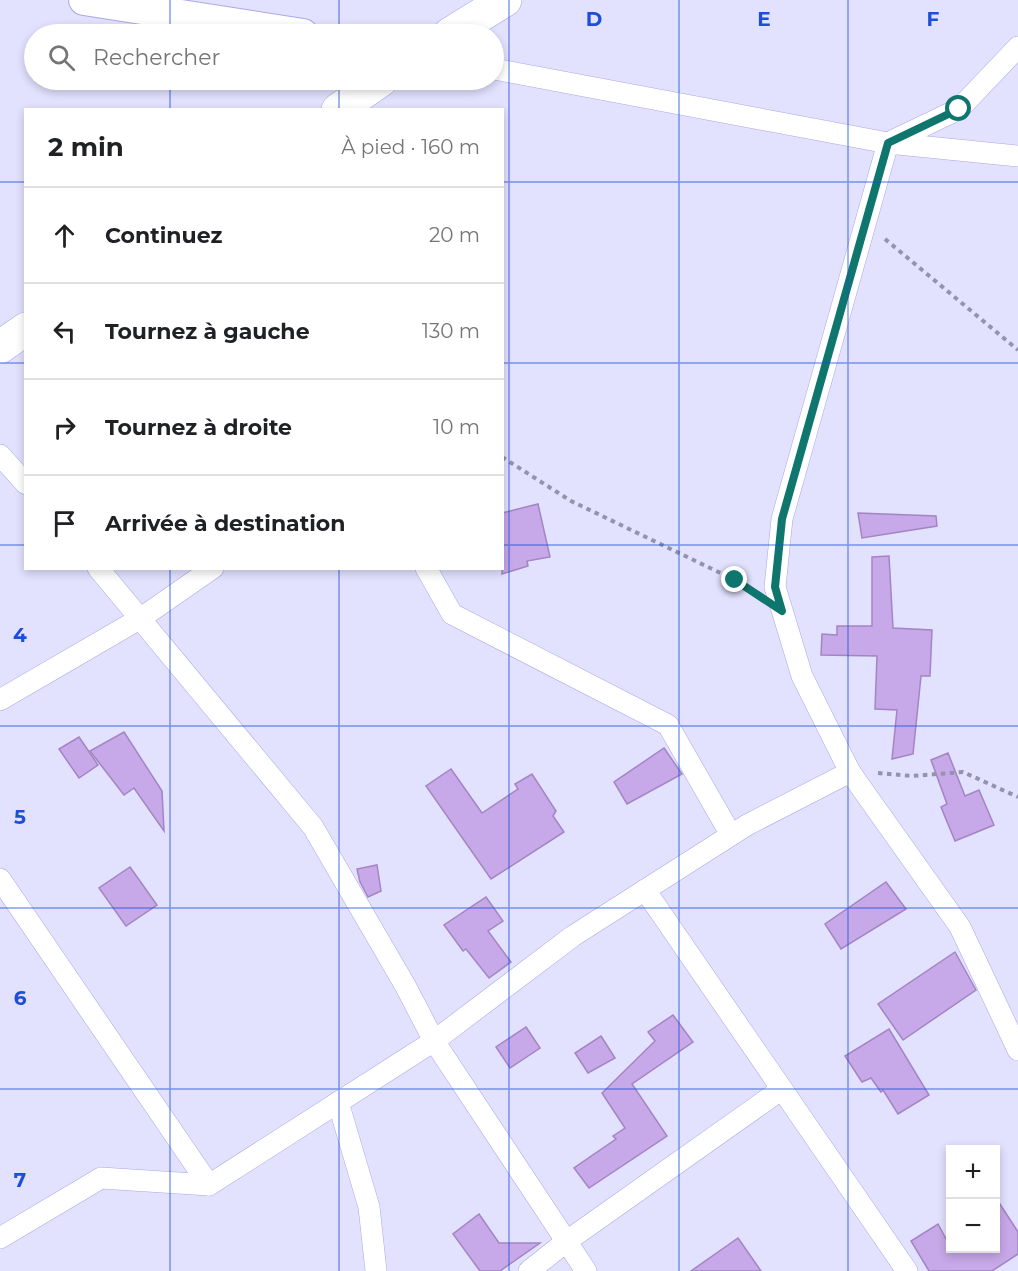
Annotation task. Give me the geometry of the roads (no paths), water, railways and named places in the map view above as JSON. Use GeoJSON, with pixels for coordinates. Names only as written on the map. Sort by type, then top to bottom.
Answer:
{"type":"FeatureCollection","features":[{"type":"Feature","properties":{"kind":"main road"},"geometry":{"type":"LineString","coordinates":[[84,0],[239,24]]}},
{"type":"Feature","properties":{"kind":"main road"},"geometry":{"type":"LineString","coordinates":[[466,24],[505,0]]}},
{"type":"Feature","properties":{"kind":"main road"},"geometry":{"type":"LineString","coordinates":[[341,108],[367,90]]}},
{"type":"Feature","properties":{"kind":"main road"},"geometry":{"type":"LineString","coordinates":[[0,347],[24,330]]}},
{"type":"Feature","properties":{"kind":"street"},"geometry":{"type":"LineString","coordinates":[[1018,47],[959,109],[888,143],[782,519],[775,587],[802,676],[850,771],[960,927],[1018,1050]]}},
{"type":"Feature","properties":{"kind":"street"},"geometry":{"type":"LineString","coordinates":[[504,71],[888,143],[1018,156]]}},
{"type":"Feature","properties":{"kind":"street"},"geometry":{"type":"LineString","coordinates":[[0,455],[24,482]]}},
{"type":"Feature","properties":{"kind":"street"},"geometry":{"type":"LineString","coordinates":[[100,570],[313,827],[406,987],[434,1041],[586,1271]]}},
{"type":"Feature","properties":{"kind":"street"},"geometry":{"type":"LineString","coordinates":[[0,700],[141,618],[210,570]]}},
{"type":"Feature","properties":{"kind":"street"},"geometry":{"type":"LineString","coordinates":[[427,570],[452,614],[668,725],[731,835]]}},
{"type":"Feature","properties":{"kind":"street"},"geometry":{"type":"LineString","coordinates":[[0,1238],[101,1178],[209,1185],[434,1041],[573,936],[731,835],[850,771]]}},
{"type":"Feature","properties":{"kind":"street"},"geometry":{"type":"LineString","coordinates":[[0,879],[209,1185]]}},
{"type":"Feature","properties":{"kind":"street"},"geometry":{"type":"LineString","coordinates":[[645,890],[907,1271]]}},
{"type":"Feature","properties":{"kind":"street"},"geometry":{"type":"LineString","coordinates":[[529,1271],[567,1241],[782,1089]]}},
{"type":"Feature","properties":{"kind":"street"},"geometry":{"type":"LineString","coordinates":[[338,1102],[369,1207],[376,1271]]}}]}
